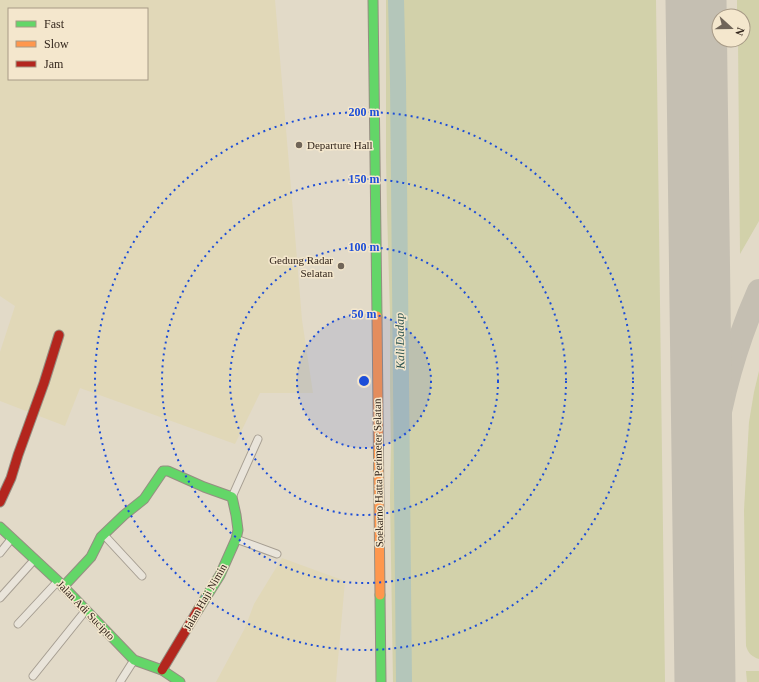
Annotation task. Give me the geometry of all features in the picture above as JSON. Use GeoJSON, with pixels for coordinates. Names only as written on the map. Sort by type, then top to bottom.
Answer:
{"type":"FeatureCollection","features":[{"type":"Feature","properties":{"kind":"street","name":"Soekarno Hatta Perimeter Selatan"},"geometry":{"type":"LineString","coordinates":[[373,0],[381,682]]}},
{"type":"Feature","properties":{"kind":"street"},"geometry":{"type":"LineString","coordinates":[[0,502],[11,478],[59,335]]}},
{"type":"Feature","properties":{"kind":"street"},"geometry":{"type":"LineString","coordinates":[[18,624],[91,557],[101,537],[124,515],[144,499],[163,471],[168,471],[204,487],[232,497],[258,439]]}},
{"type":"Feature","properties":{"kind":"street","name":"Jalan Haji Nimin"},"geometry":{"type":"LineString","coordinates":[[162,670],[220,575],[236,539],[238,530],[232,497]]}},
{"type":"Feature","properties":{"kind":"street","name":"Jalan Adi Sucipto"},"geometry":{"type":"LineString","coordinates":[[0,527],[61,584],[134,660],[162,670],[180,682]]}},
{"type":"Feature","properties":{"kind":"street"},"geometry":{"type":"LineString","coordinates":[[104,534],[142,576]]}},
{"type":"Feature","properties":{"kind":"street"},"geometry":{"type":"LineString","coordinates":[[0,553],[12,538]]}},
{"type":"Feature","properties":{"kind":"street"},"geometry":{"type":"LineString","coordinates":[[236,539],[277,554]]}},
{"type":"Feature","properties":{"kind":"street"},"geometry":{"type":"LineString","coordinates":[[0,598],[35,559]]}},
{"type":"Feature","properties":{"kind":"street"},"geometry":{"type":"LineString","coordinates":[[33,676],[86,610]]}},
{"type":"Feature","properties":{"kind":"street"},"geometry":{"type":"LineString","coordinates":[[120,682],[134,660]]}},
{"type":"Feature","properties":{"kind":"shaded area"},"geometry":{"type":"Polygon","coordinates":[[[0,0],[275,0],[302,320],[313,393],[260,393],[235,444],[80,388],[65,426],[0,401],[0,352],[15,306],[0,296],[0,0]]]}},
{"type":"Feature","properties":{"kind":"shaded area"},"geometry":{"type":"Polygon","coordinates":[[[282,558],[345,581],[336,682],[216,682],[245,628],[254,604],[282,558]]]}},
{"type":"Feature","properties":{"kind":"green space"},"geometry":{"type":"Polygon","coordinates":[[[386,0],[656,0],[665,682],[393,682],[390,496],[390,315],[386,157],[386,0]]]}},
{"type":"Feature","properties":{"kind":"green space"},"geometry":{"type":"Polygon","coordinates":[[[737,0],[759,0],[759,221],[740,254],[738,48],[751,48],[751,8],[737,8],[737,0]]]}},
{"type":"Feature","properties":{"kind":"green space"},"geometry":{"type":"Polygon","coordinates":[[[759,371],[759,659],[754,657],[748,651],[746,646],[744,510],[749,422],[759,371]]]}},
{"type":"Feature","properties":{"kind":"green space"},"geometry":{"type":"Polygon","coordinates":[[[746,671],[759,671],[759,682],[747,682],[746,671]]]}},
{"type":"Feature","properties":{"kind":"waterway","name":"Kali Dadap"},"geometry":{"type":"LineString","coordinates":[[396,0],[404,682]]}},
{"type":"Feature","properties":{"kind":"taxiway"},"geometry":{"type":"LineString","coordinates":[[696,23],[697,0]]}},
{"type":"Feature","properties":{"kind":"taxiway"},"geometry":{"type":"LineString","coordinates":[[703,580],[707,495],[719,417],[740,339],[759,291]]}},
{"type":"Feature","properties":{"kind":"taxiway"},"geometry":{"type":"LineString","coordinates":[[705,665],[707,682]]}},
{"type":"Feature","properties":{"kind":"runway"},"geometry":{"type":"LineString","coordinates":[[696,0],[705,682]]}},
{"type":"Feature","properties":{"kind":"traffic: fast"},"geometry":{"type":"LineString","coordinates":[[373,0],[377,316]]}},
{"type":"Feature","properties":{"kind":"traffic: fast"},"geometry":{"type":"LineString","coordinates":[[63,587],[91,557],[101,537],[124,515],[144,499],[163,471],[168,471],[204,487],[232,497],[236,515],[238,530],[236,539],[220,575],[198,610]]}},
{"type":"Feature","properties":{"kind":"traffic: fast"},"geometry":{"type":"LineString","coordinates":[[0,527],[58,581],[134,660],[162,670],[180,682]]}},
{"type":"Feature","properties":{"kind":"traffic: fast"},"geometry":{"type":"LineString","coordinates":[[380,595],[381,682]]}},
{"type":"Feature","properties":{"kind":"traffic: slow"},"geometry":{"type":"LineString","coordinates":[[377,316],[380,595]]}},
{"type":"Feature","properties":{"kind":"traffic: jam"},"geometry":{"type":"LineString","coordinates":[[0,502],[11,478],[59,335]]}},
{"type":"Feature","properties":{"kind":"traffic: jam"},"geometry":{"type":"LineString","coordinates":[[162,670],[198,610]]}},
{"type":"Feature","properties":{"kind":"place","name":"Departure Hall"},"geometry":{"type":"Point","coordinates":[299,145]}},
{"type":"Feature","properties":{"kind":"place","name":"Gedung Radar Selatan"},"geometry":{"type":"Point","coordinates":[341,266]}}]}
